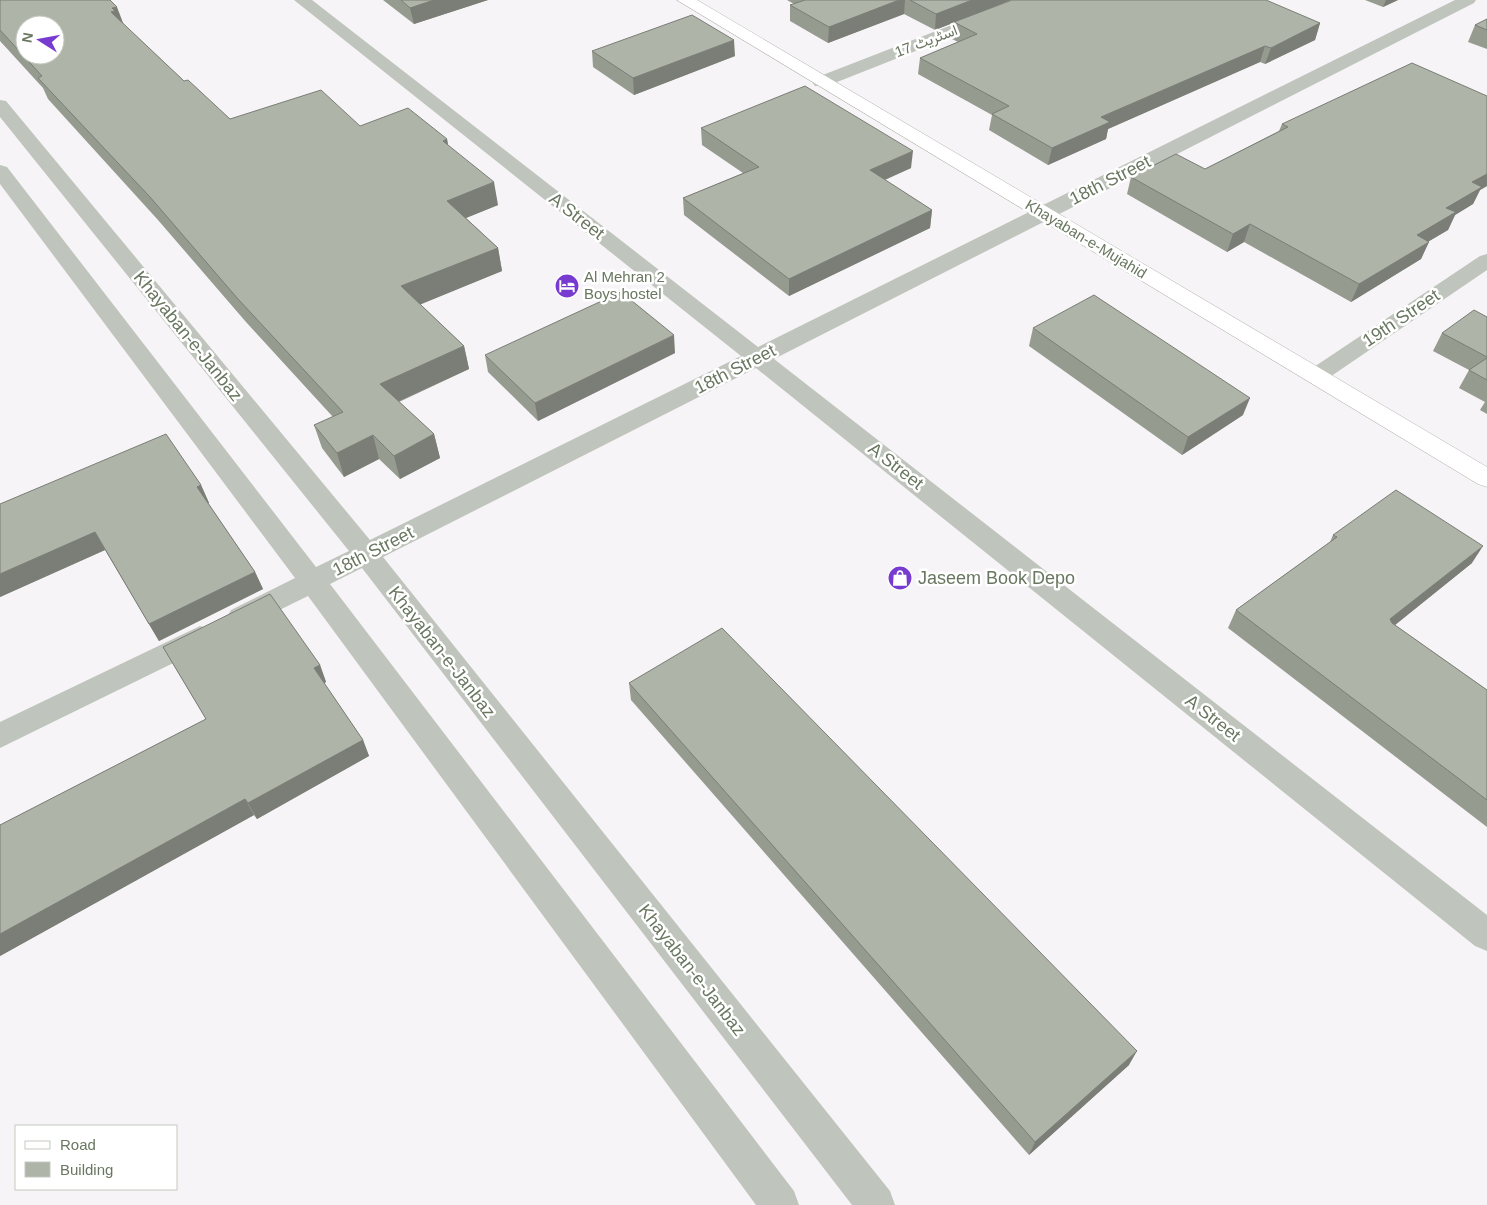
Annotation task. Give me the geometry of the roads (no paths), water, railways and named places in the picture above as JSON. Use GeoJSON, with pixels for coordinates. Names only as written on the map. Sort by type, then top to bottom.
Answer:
{"type":"FeatureCollection","features":[{"type":"Feature","properties":{"kind":"main road","name":"Khayaban-e-Mujahid"},"geometry":{"type":"LineString","coordinates":[[685,0],[1487,478]]}},
{"type":"Feature","properties":{"kind":"street","name":"A Street"},"geometry":{"type":"LineString","coordinates":[[302,0],[1487,935]]}},
{"type":"Feature","properties":{"kind":"street","name":"اسٹریٹ 17"},"geometry":{"type":"LineString","coordinates":[[821,82],[1031,0]]}},
{"type":"Feature","properties":{"kind":"street","name":"18th Street"},"geometry":{"type":"LineString","coordinates":[[0,736],[758,358],[1468,0]]}},
{"type":"Feature","properties":{"kind":"street","name":"Khayaban-e-Janbaz"},"geometry":{"type":"LineString","coordinates":[[0,105],[366,554],[876,1205]]}},
{"type":"Feature","properties":{"kind":"street"},"geometry":{"type":"LineString","coordinates":[[0,171],[312,581],[780,1205]]}},
{"type":"Feature","properties":{"kind":"street","name":"19th Street"},"geometry":{"type":"LineString","coordinates":[[1316,376],[1487,260]]}},
{"type":"Feature","properties":{"kind":"place","name":"Al Mehran 2 Boys hostel"},"geometry":{"type":"Point","coordinates":[567,286]}},
{"type":"Feature","properties":{"kind":"place","name":"Jaseem Book Depo"},"geometry":{"type":"Point","coordinates":[900,578]}}]}
